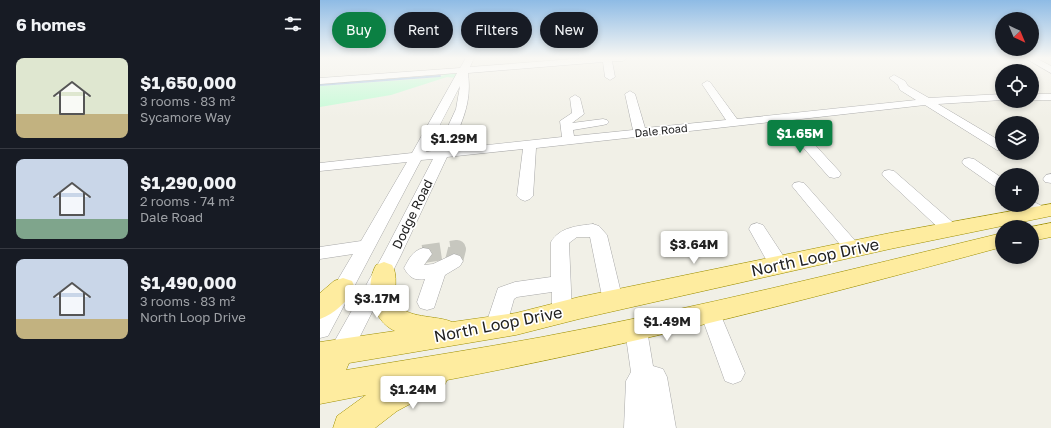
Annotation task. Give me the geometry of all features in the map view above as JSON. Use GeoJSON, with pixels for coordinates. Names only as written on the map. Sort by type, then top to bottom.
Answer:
{"type":"FeatureCollection","features":[{"type":"Feature","properties":{"kind":"main road","name":"North Loop Drive"},"geometry":{"type":"LineString","coordinates":[[331,353],[496,327],[853,249],[951,230],[995,231]]}},
{"type":"Feature","properties":{"kind":"main road","name":"North Loop Drive"},"geometry":{"type":"LineString","coordinates":[[320,388],[541,350],[636,330],[902,266],[995,232]]}},
{"type":"Feature","properties":{"kind":"main road"},"geometry":{"type":"LineString","coordinates":[[384,271],[382,292],[386,307],[396,321],[420,327],[462,333]]}},
{"type":"Feature","properties":{"kind":"main road"},"geometry":{"type":"LineString","coordinates":[[320,308],[343,288]]}},
{"type":"Feature","properties":{"kind":"main road"},"geometry":{"type":"LineString","coordinates":[[320,388],[331,353]]}},
{"type":"Feature","properties":{"kind":"main road"},"geometry":{"type":"LineString","coordinates":[[349,428],[386,400],[460,364]]}},
{"type":"Feature","properties":{"kind":"street"},"geometry":{"type":"LineString","coordinates":[[320,81],[359,78]]}},
{"type":"Feature","properties":{"kind":"street","name":"Dodge Road"},"geometry":{"type":"LineString","coordinates":[[320,329],[417,156],[459,78]]}},
{"type":"Feature","properties":{"kind":"street","name":"Dodge Road"},"geometry":{"type":"LineString","coordinates":[[331,353],[384,271],[442,154],[460,109],[465,90],[464,78]]}},
{"type":"Feature","properties":{"kind":"street"},"geometry":{"type":"LineString","coordinates":[[894,78],[902,83],[904,88],[995,143]]}},
{"type":"Feature","properties":{"kind":"street"},"geometry":{"type":"LineString","coordinates":[[707,84],[734,123]]}},
{"type":"Feature","properties":{"kind":"street"},"geometry":{"type":"LineString","coordinates":[[630,94],[640,133]]}},
{"type":"Feature","properties":{"kind":"street"},"geometry":{"type":"LineString","coordinates":[[1039,97],[1051,96]]}},
{"type":"Feature","properties":{"kind":"street","name":"Dale Road"},"geometry":{"type":"LineString","coordinates":[[320,167],[926,102],[995,97]]}},
{"type":"Feature","properties":{"kind":"street"},"geometry":{"type":"LineString","coordinates":[[568,140],[566,121],[578,114],[575,98]]}},
{"type":"Feature","properties":{"kind":"street"},"geometry":{"type":"LineString","coordinates":[[784,118],[834,174]]}},
{"type":"Feature","properties":{"kind":"street"},"geometry":{"type":"LineString","coordinates":[[567,127],[603,122]]}},
{"type":"Feature","properties":{"kind":"street"},"geometry":{"type":"LineString","coordinates":[[525,196],[525,180],[530,144]]}},
{"type":"Feature","properties":{"kind":"street"},"geometry":{"type":"LineString","coordinates":[[969,162],[995,180]]}},
{"type":"Feature","properties":{"kind":"street"},"geometry":{"type":"LineString","coordinates":[[889,174],[951,230]]}},
{"type":"Feature","properties":{"kind":"street"},"geometry":{"type":"LineString","coordinates":[[799,186],[853,249]]}},
{"type":"Feature","properties":{"kind":"street"},"geometry":{"type":"LineString","coordinates":[[757,229],[779,265]]}},
{"type":"Feature","properties":{"kind":"street"},"geometry":{"type":"LineString","coordinates":[[562,312],[560,242],[564,236],[580,231],[593,230],[598,235],[613,301]]}},
{"type":"Feature","properties":{"kind":"street"},"geometry":{"type":"LineString","coordinates":[[322,255],[366,246]]}},
{"type":"Feature","properties":{"kind":"street"},"geometry":{"type":"LineString","coordinates":[[384,271],[418,261],[418,273],[437,271],[454,261]]}},
{"type":"Feature","properties":{"kind":"street"},"geometry":{"type":"LineString","coordinates":[[427,302],[437,271]]}},
{"type":"Feature","properties":{"kind":"street"},"geometry":{"type":"LineString","coordinates":[[496,327],[505,294],[515,290],[561,283]]}},
{"type":"Feature","properties":{"kind":"street"},"geometry":{"type":"LineString","coordinates":[[710,312],[733,373]]}},
{"type":"Feature","properties":{"kind":"street"},"geometry":{"type":"LineString","coordinates":[[636,330],[644,380]]}},
{"type":"Feature","properties":{"kind":"street"},"geometry":{"type":"LineString","coordinates":[[637,428],[638,381],[655,377],[663,428]]}},
{"type":"Feature","properties":{"kind":"green space"},"geometry":{"type":"Polygon","coordinates":[[[444,78],[391,95],[320,107],[320,86],[444,78]]]}},
{"type":"Feature","properties":{"kind":"waterway"},"geometry":{"type":"LineString","coordinates":[[320,85],[414,78]]}},
{"type":"Feature","properties":{"kind":"tunnel"},"geometry":{"type":"LineString","coordinates":[[423,254],[457,249],[454,261]]}}]}
